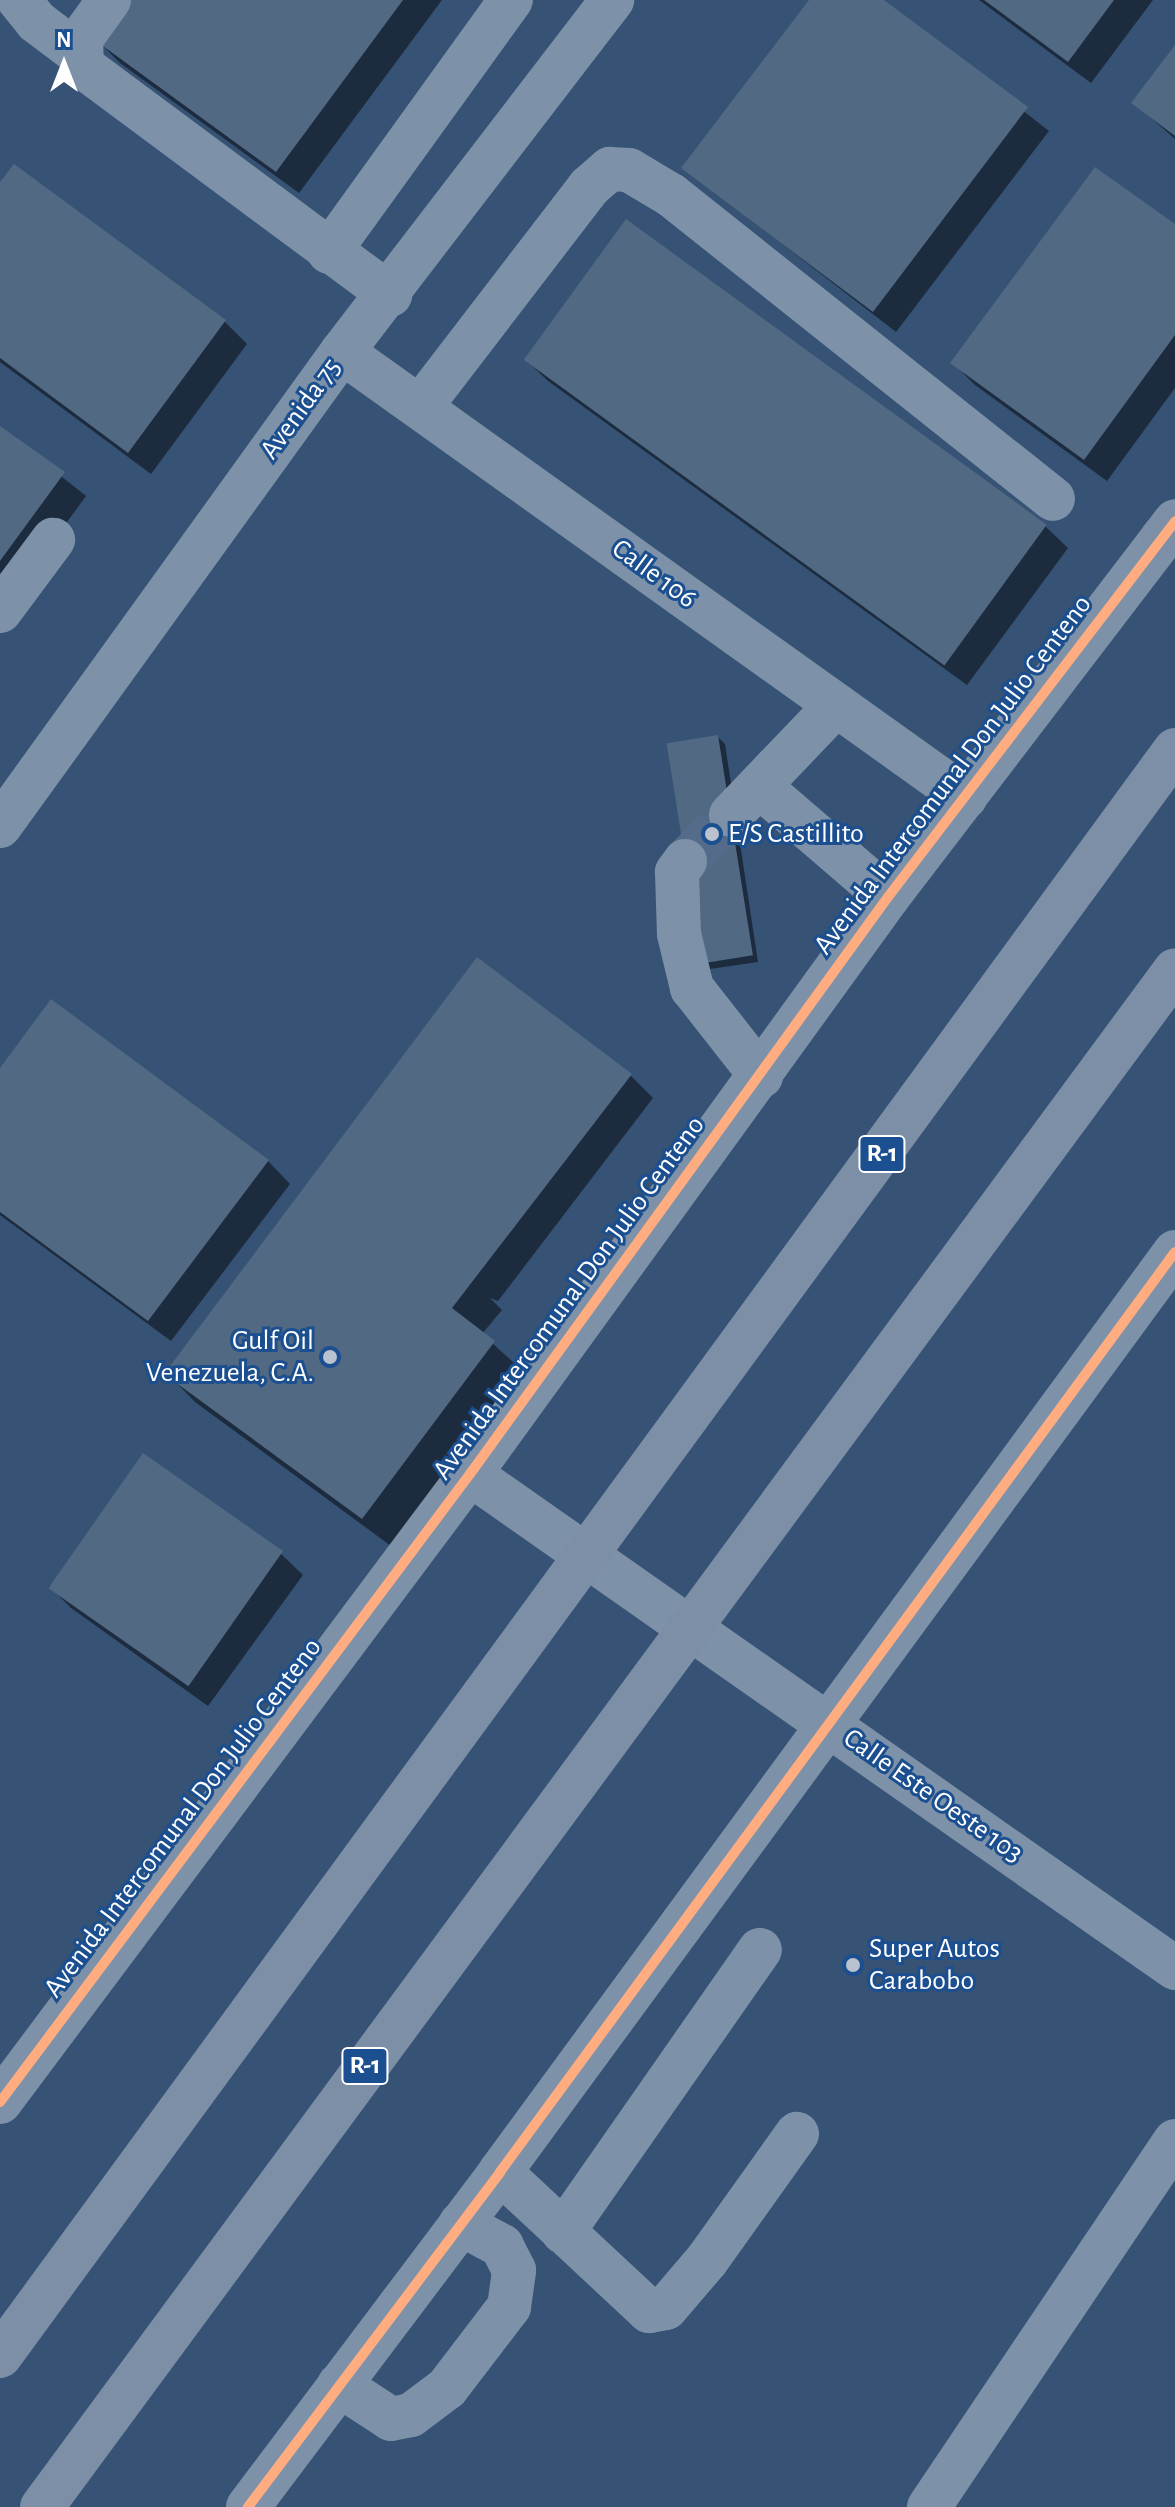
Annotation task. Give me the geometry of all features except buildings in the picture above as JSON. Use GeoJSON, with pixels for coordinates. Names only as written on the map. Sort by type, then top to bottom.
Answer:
{"type":"FeatureCollection","features":[{"type":"Feature","properties":{"kind":"main road","name":"R-1"},"geometry":{"type":"LineString","coordinates":[[0,2356],[589,1557],[1175,750]]}},
{"type":"Feature","properties":{"kind":"main road","name":"R-1"},"geometry":{"type":"LineString","coordinates":[[42,2507],[689,1625],[1175,970]]}},
{"type":"Feature","properties":{"kind":"street"},"geometry":{"type":"LineString","coordinates":[[19,0],[37,22],[78,53]]}},
{"type":"Feature","properties":{"kind":"street"},"geometry":{"type":"LineString","coordinates":[[109,0],[81,39],[78,53],[82,66],[390,295]]}},
{"type":"Feature","properties":{"kind":"street"},"geometry":{"type":"LineString","coordinates":[[329,252],[511,0]]}},
{"type":"Feature","properties":{"kind":"street","name":"Avenida 75"},"geometry":{"type":"LineString","coordinates":[[0,826],[342,352],[390,295],[612,0]]}},
{"type":"Feature","properties":{"kind":"street"},"geometry":{"type":"LineString","coordinates":[[421,406],[589,187],[610,169],[629,170],[671,195],[1053,499]]}},
{"type":"Feature","properties":{"kind":"street","name":"Calle 106"},"geometry":{"type":"LineString","coordinates":[[342,352],[965,797]]}},
{"type":"Feature","properties":{"kind":"street","name":"Avenida Intercomunal Don Julio Centeno"},"geometry":{"type":"LineString","coordinates":[[0,2102],[470,1474],[888,897],[1171,528]]}},
{"type":"Feature","properties":{"kind":"street"},"geometry":{"type":"LineString","coordinates":[[0,611],[53,540]]}},
{"type":"Feature","properties":{"kind":"street"},"geometry":{"type":"LineString","coordinates":[[836,705],[745,800],[888,897]]}},
{"type":"Feature","properties":{"kind":"street"},"geometry":{"type":"LineString","coordinates":[[685,861],[677,872],[679,934],[692,988],[761,1076]]}},
{"type":"Feature","properties":{"kind":"street"},"geometry":{"type":"LineString","coordinates":[[1134,1025],[1175,1006]]}},
{"type":"Feature","properties":{"kind":"street"},"geometry":{"type":"LineString","coordinates":[[248,2507],[500,2172],[1175,1252]]}},
{"type":"Feature","properties":{"kind":"street","name":"Calle Este Oeste 103"},"geometry":{"type":"LineString","coordinates":[[470,1474],[829,1722],[1175,1968]]}},
{"type":"Feature","properties":{"kind":"street"},"geometry":{"type":"LineString","coordinates":[[563,2232],[760,1950]]}},
{"type":"Feature","properties":{"kind":"street"},"geometry":{"type":"LineString","coordinates":[[500,2172],[649,2311],[666,2308],[797,2134]]}},
{"type":"Feature","properties":{"kind":"street"},"geometry":{"type":"LineString","coordinates":[[929,2507],[1175,2141]]}},
{"type":"Feature","properties":{"kind":"street"},"geometry":{"type":"LineString","coordinates":[[339,2385],[391,2419],[411,2415],[447,2388],[509,2307],[514,2270],[502,2246],[461,2224]]}},
{"type":"Feature","properties":{"kind":"tunnel"},"geometry":{"type":"LineString","coordinates":[[685,861],[731,815]]}},
{"type":"Feature","properties":{"kind":"cycle path"},"geometry":{"type":"LineString","coordinates":[[0,2102],[470,1474],[888,897],[1175,521]]}},
{"type":"Feature","properties":{"kind":"cycle path"},"geometry":{"type":"LineString","coordinates":[[248,2507],[500,2172],[1175,1252]]}},
{"type":"Feature","properties":{"kind":"place","name":"E/S Castillito"},"geometry":{"type":"Point","coordinates":[712,834]}},
{"type":"Feature","properties":{"kind":"place","name":"Gulf Oil Venezuela, C.A."},"geometry":{"type":"Point","coordinates":[330,1357]}},
{"type":"Feature","properties":{"kind":"place","name":"Super Autos Carabobo"},"geometry":{"type":"Point","coordinates":[853,1965]}}]}
